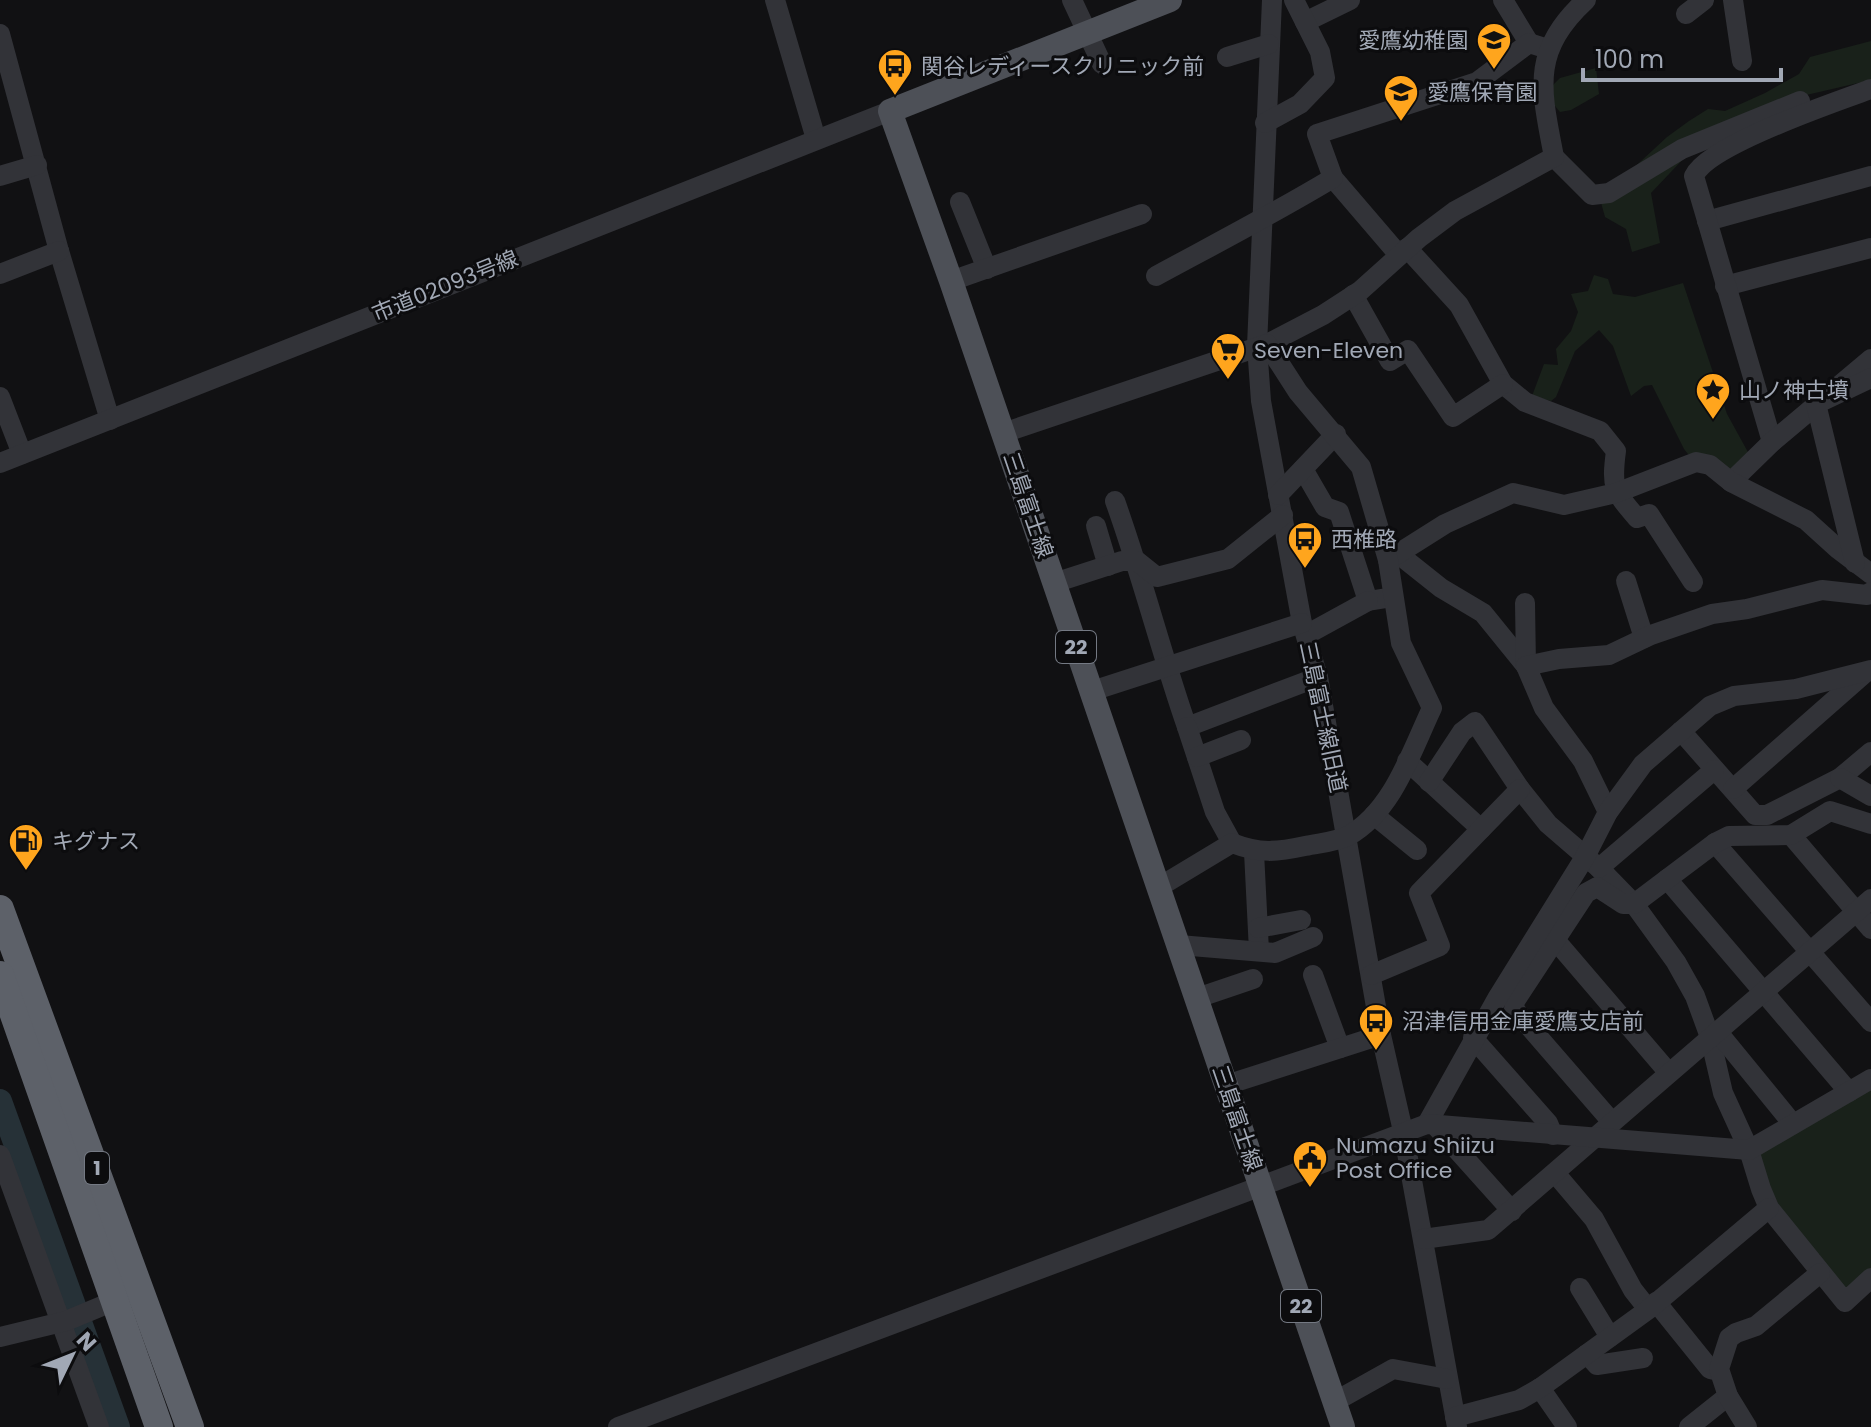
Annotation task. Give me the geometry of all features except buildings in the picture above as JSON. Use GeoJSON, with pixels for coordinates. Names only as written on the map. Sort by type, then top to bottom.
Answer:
{"type":"FeatureCollection","features":[{"type":"Feature","properties":{"kind":"highway","name":"1"},"geometry":{"type":"LineString","coordinates":[[0,909],[190,1427]]}},
{"type":"Feature","properties":{"kind":"highway","name":"1"},"geometry":{"type":"LineString","coordinates":[[0,975],[105,1305],[159,1427]]}},
{"type":"Feature","properties":{"kind":"main road"},"geometry":{"type":"LineString","coordinates":[[890,111],[1170,0]]}},
{"type":"Feature","properties":{"kind":"main road","name":"三島富士線"},"geometry":{"type":"LineString","coordinates":[[890,111],[1092,691],[1259,1185]]}},
{"type":"Feature","properties":{"kind":"main road","name":"22"},"geometry":{"type":"LineString","coordinates":[[1259,1185],[1343,1427]]}},
{"type":"Feature","properties":{"kind":"street"},"geometry":{"type":"LineString","coordinates":[[775,0],[816,139]]}},
{"type":"Feature","properties":{"kind":"street"},"geometry":{"type":"LineString","coordinates":[[1072,0],[1102,64]]}},
{"type":"Feature","properties":{"kind":"street","name":"三島富士線旧道"},"geometry":{"type":"LineString","coordinates":[[1272,0],[1260,222],[1261,401],[1304,629],[1318,677],[1381,1035],[1403,1131],[1456,1422]]}},
{"type":"Feature","properties":{"kind":"street"},"geometry":{"type":"LineString","coordinates":[[1265,123],[1297,106],[1325,78],[1320,52],[1294,0]]}},
{"type":"Feature","properties":{"kind":"street"},"geometry":{"type":"LineString","coordinates":[[1305,22],[1350,0]]}},
{"type":"Feature","properties":{"kind":"street"},"geometry":{"type":"LineString","coordinates":[[1503,0],[1539,46],[1554,157],[1592,195],[1609,193],[1682,149],[1784,105],[1871,81]]}},
{"type":"Feature","properties":{"kind":"street"},"geometry":{"type":"LineString","coordinates":[[1317,134],[1477,82],[1539,46],[1586,0]]}},
{"type":"Feature","properties":{"kind":"street"},"geometry":{"type":"LineString","coordinates":[[1686,14],[1704,0]]}},
{"type":"Feature","properties":{"kind":"street"},"geometry":{"type":"LineString","coordinates":[[1733,0],[1742,61]]}},
{"type":"Feature","properties":{"kind":"street"},"geometry":{"type":"LineString","coordinates":[[0,34],[59,251],[110,420]]}},
{"type":"Feature","properties":{"kind":"street"},"geometry":{"type":"LineString","coordinates":[[1227,57],[1269,44]]}},
{"type":"Feature","properties":{"kind":"street"},"geometry":{"type":"LineString","coordinates":[[1772,442],[1694,176],[1704,162],[1785,120],[1871,89]]}},
{"type":"Feature","properties":{"kind":"street"},"geometry":{"type":"LineString","coordinates":[[1297,106],[1317,134],[1333,178],[1403,252],[1459,305],[1503,384],[1525,402],[1600,431],[1616,451],[1613,473],[1616,493],[1637,518],[1654,512],[1693,582]]}},
{"type":"Feature","properties":{"kind":"street","name":"市道02093号線"},"geometry":{"type":"LineString","coordinates":[[0,463],[890,111]]}},
{"type":"Feature","properties":{"kind":"street"},"geometry":{"type":"LineString","coordinates":[[1682,149],[1698,168]]}},
{"type":"Feature","properties":{"kind":"street"},"geometry":{"type":"LineString","coordinates":[[1003,433],[1262,345],[1323,315],[1353,295],[1455,211],[1554,157]]}},
{"type":"Feature","properties":{"kind":"street"},"geometry":{"type":"LineString","coordinates":[[0,176],[37,165]]}},
{"type":"Feature","properties":{"kind":"street"},"geometry":{"type":"LineString","coordinates":[[1707,221],[1871,176]]}},
{"type":"Feature","properties":{"kind":"street"},"geometry":{"type":"LineString","coordinates":[[1156,276],[1260,222],[1333,178]]}},
{"type":"Feature","properties":{"kind":"street"},"geometry":{"type":"LineString","coordinates":[[960,202],[987,269]]}},
{"type":"Feature","properties":{"kind":"street"},"geometry":{"type":"LineString","coordinates":[[951,281],[1142,214]]}},
{"type":"Feature","properties":{"kind":"street"},"geometry":{"type":"LineString","coordinates":[[1725,286],[1871,248]]}},
{"type":"Feature","properties":{"kind":"street"},"geometry":{"type":"LineString","coordinates":[[0,274],[59,251]]}},
{"type":"Feature","properties":{"kind":"street"},"geometry":{"type":"LineString","coordinates":[[1353,295],[1390,361],[1408,350],[1453,417],[1503,384]]}},
{"type":"Feature","properties":{"kind":"street"},"geometry":{"type":"LineString","coordinates":[[1822,399],[1871,344]]}},
{"type":"Feature","properties":{"kind":"street"},"geometry":{"type":"LineString","coordinates":[[1115,501],[1137,561],[1167,667],[1215,812],[1232,843],[1254,852],[1282,851],[1347,837],[1374,815],[1392,792],[1432,708],[1401,643],[1393,597],[1393,556],[1361,467],[1262,345]]}},
{"type":"Feature","properties":{"kind":"street"},"geometry":{"type":"LineString","coordinates":[[1731,482],[1772,442],[1871,359]]}},
{"type":"Feature","properties":{"kind":"street"},"geometry":{"type":"LineString","coordinates":[[1822,399],[1871,378]]}},
{"type":"Feature","properties":{"kind":"street"},"geometry":{"type":"LineString","coordinates":[[0,397],[22,454]]}},
{"type":"Feature","properties":{"kind":"street"},"geometry":{"type":"LineString","coordinates":[[1822,399],[1863,568]]}},
{"type":"Feature","properties":{"kind":"street"},"geometry":{"type":"LineString","coordinates":[[1054,583],[1108,566],[1137,561],[1157,577],[1228,559],[1280,505],[1303,469],[1336,434]]}},
{"type":"Feature","properties":{"kind":"street"},"geometry":{"type":"LineString","coordinates":[[1393,556],[1445,524],[1513,493],[1564,505],[1616,493],[1696,462],[1710,465],[1731,482],[1806,520],[1863,568]]}},
{"type":"Feature","properties":{"kind":"street"},"geometry":{"type":"LineString","coordinates":[[1303,469],[1325,507],[1339,512],[1368,601]]}},
{"type":"Feature","properties":{"kind":"street"},"geometry":{"type":"LineString","coordinates":[[1096,526],[1108,566]]}},
{"type":"Feature","properties":{"kind":"street"},"geometry":{"type":"LineString","coordinates":[[1393,556],[1483,613],[1526,666],[1544,708],[1583,761],[1608,812]]}},
{"type":"Feature","properties":{"kind":"street"},"geometry":{"type":"LineString","coordinates":[[1626,581],[1644,638]]}},
{"type":"Feature","properties":{"kind":"street"},"geometry":{"type":"LineString","coordinates":[[1526,666],[1559,659],[1609,655],[1644,638],[1712,614],[1747,609],[1822,590],[1867,595],[1871,592]]}},
{"type":"Feature","properties":{"kind":"street"},"geometry":{"type":"LineString","coordinates":[[1092,691],[1304,629],[1368,601],[1393,597]]}},
{"type":"Feature","properties":{"kind":"street"},"geometry":{"type":"LineString","coordinates":[[1525,603],[1526,666]]}},
{"type":"Feature","properties":{"kind":"street"},"geometry":{"type":"LineString","coordinates":[[1430,1124],[1473,1038],[1592,862],[1608,812],[1643,764],[1710,706],[1734,696],[1796,689],[1869,670]]}},
{"type":"Feature","properties":{"kind":"street"},"geometry":{"type":"LineString","coordinates":[[1733,789],[1869,670]]}},
{"type":"Feature","properties":{"kind":"street"},"geometry":{"type":"LineString","coordinates":[[1187,727],[1318,677]]}},
{"type":"Feature","properties":{"kind":"street"},"geometry":{"type":"LineString","coordinates":[[1429,782],[1462,732],[1475,722],[1548,824],[1634,904],[1676,962],[1713,1034],[1723,1093],[1749,1150],[1769,1208],[1845,1302],[1871,1278]]}},
{"type":"Feature","properties":{"kind":"street"},"geometry":{"type":"LineString","coordinates":[[1681,731],[1755,815],[1767,815],[1840,778],[1871,752]]}},
{"type":"Feature","properties":{"kind":"street"},"geometry":{"type":"LineString","coordinates":[[1197,757],[1241,740]]}},
{"type":"Feature","properties":{"kind":"street"},"geometry":{"type":"LineString","coordinates":[[1407,761],[1481,829]]}},
{"type":"Feature","properties":{"kind":"street"},"geometry":{"type":"LineString","coordinates":[[1592,862],[1714,770]]}},
{"type":"Feature","properties":{"kind":"street"},"geometry":{"type":"LineString","coordinates":[[1840,778],[1871,796]]}},
{"type":"Feature","properties":{"kind":"street"},"geometry":{"type":"LineString","coordinates":[[1371,975],[1440,946],[1419,893],[1520,789]]}},
{"type":"Feature","properties":{"kind":"street"},"geometry":{"type":"LineString","coordinates":[[1612,1122],[1514,1009],[1515,1001],[1586,893],[1597,887],[1623,904],[1634,904],[1715,843],[1729,836],[1791,835],[1830,811],[1871,824]]}},
{"type":"Feature","properties":{"kind":"street"},"geometry":{"type":"LineString","coordinates":[[1374,815],[1417,850]]}},
{"type":"Feature","properties":{"kind":"street"},"geometry":{"type":"LineString","coordinates":[[1791,835],[1864,905],[1871,929]]}},
{"type":"Feature","properties":{"kind":"street"},"geometry":{"type":"LineString","coordinates":[[1159,887],[1232,843]]}},
{"type":"Feature","properties":{"kind":"street"},"geometry":{"type":"LineString","coordinates":[[1715,843],[1871,1022]]}},
{"type":"Feature","properties":{"kind":"street"},"geometry":{"type":"LineString","coordinates":[[1254,852],[1259,951]]}},
{"type":"Feature","properties":{"kind":"street"},"geometry":{"type":"LineString","coordinates":[[1667,879],[1849,1092]]}},
{"type":"Feature","properties":{"kind":"street"},"geometry":{"type":"LineString","coordinates":[[1423,1239],[1488,1230],[1864,905]]}},
{"type":"Feature","properties":{"kind":"street"},"geometry":{"type":"LineString","coordinates":[[1258,928],[1301,920]]}},
{"type":"Feature","properties":{"kind":"street"},"geometry":{"type":"LineString","coordinates":[[1179,945],[1275,953],[1313,937]]}},
{"type":"Feature","properties":{"kind":"street"},"geometry":{"type":"LineString","coordinates":[[1556,941],[1669,1073]]}},
{"type":"Feature","properties":{"kind":"street"},"geometry":{"type":"LineString","coordinates":[[1313,975],[1340,1048]]}},
{"type":"Feature","properties":{"kind":"street"},"geometry":{"type":"LineString","coordinates":[[1197,998],[1253,979]]}},
{"type":"Feature","properties":{"kind":"street"},"geometry":{"type":"LineString","coordinates":[[1713,1034],[1793,1124]]}},
{"type":"Feature","properties":{"kind":"street"},"geometry":{"type":"LineString","coordinates":[[1226,1085],[1381,1035]]}},
{"type":"Feature","properties":{"kind":"street"},"geometry":{"type":"LineString","coordinates":[[1473,1038],[1548,1123],[1553,1135]]}},
{"type":"Feature","properties":{"kind":"street"},"geometry":{"type":"LineString","coordinates":[[618,1427],[1403,1131],[1430,1124],[1749,1150],[1871,1079]]}},
{"type":"Feature","properties":{"kind":"street"},"geometry":{"type":"LineString","coordinates":[[1430,1124],[1512,1211]]}},
{"type":"Feature","properties":{"kind":"street"},"geometry":{"type":"LineString","coordinates":[[0,1155],[64,1321],[99,1427]]}},
{"type":"Feature","properties":{"kind":"street"},"geometry":{"type":"LineString","coordinates":[[1555,1173],[1594,1219],[1633,1290],[1652,1306],[1710,1369],[1719,1371]]}},
{"type":"Feature","properties":{"kind":"street"},"geometry":{"type":"LineString","coordinates":[[1456,1422],[1519,1400],[1540,1388],[1652,1306],[1769,1208]]}},
{"type":"Feature","properties":{"kind":"street"},"geometry":{"type":"LineString","coordinates":[[1747,1427],[1728,1396],[1719,1371],[1729,1338],[1728,1328],[1756,1326],[1820,1273]]}},
{"type":"Feature","properties":{"kind":"street"},"geometry":{"type":"LineString","coordinates":[[1580,1288],[1610,1337]]}},
{"type":"Feature","properties":{"kind":"street"},"geometry":{"type":"LineString","coordinates":[[0,1337],[64,1321],[105,1305]]}},
{"type":"Feature","properties":{"kind":"street"},"geometry":{"type":"LineString","coordinates":[[1587,1354],[1597,1365],[1643,1358]]}},
{"type":"Feature","properties":{"kind":"street"},"geometry":{"type":"LineString","coordinates":[[1334,1402],[1393,1369],[1447,1379]]}},
{"type":"Feature","properties":{"kind":"street"},"geometry":{"type":"LineString","coordinates":[[1540,1388],[1567,1427]]}},
{"type":"Feature","properties":{"kind":"street"},"geometry":{"type":"LineString","coordinates":[[1689,1427],[1728,1396]]}},
{"type":"Feature","properties":{"kind":"shaded area"},"geometry":{"type":"Polygon","coordinates":[[[1871,41],[1871,80],[1789,99],[1706,135],[1651,193],[1660,243],[1632,252],[1626,229],[1605,217],[1600,199],[1667,137],[1689,121],[1708,109],[1725,111],[1765,93],[1799,74],[1810,57],[1871,41]]]}},
{"type":"Feature","properties":{"kind":"shaded area"},"geometry":{"type":"Polygon","coordinates":[[[1596,68],[1599,94],[1571,110],[1560,112],[1550,100],[1550,88],[1560,78],[1596,68]]]}},
{"type":"Feature","properties":{"kind":"shaded area"},"geometry":{"type":"Polygon","coordinates":[[[1594,275],[1608,279],[1613,294],[1635,297],[1683,283],[1727,414],[1749,454],[1730,472],[1707,455],[1688,454],[1652,385],[1644,386],[1631,396],[1613,346],[1599,330],[1575,351],[1556,397],[1551,401],[1532,396],[1544,364],[1558,365],[1556,349],[1571,331],[1578,312],[1571,294],[1588,291],[1594,275]]]}},
{"type":"Feature","properties":{"kind":"shaded area"},"geometry":{"type":"Polygon","coordinates":[[[1871,1083],[1871,1271],[1846,1295],[1817,1257],[1820,1254],[1813,1254],[1795,1235],[1758,1168],[1760,1146],[1871,1083]]]}},
{"type":"Feature","properties":{"kind":"waterway"},"geometry":{"type":"LineString","coordinates":[[0,1101],[118,1427]]}},
{"type":"Feature","properties":{"kind":"place","name":"愛鷹幼稚園"},"geometry":{"type":"Point","coordinates":[1494,71]}},
{"type":"Feature","properties":{"kind":"place","name":"関谷レディースクリニック前"},"geometry":{"type":"Point","coordinates":[895,97]}},
{"type":"Feature","properties":{"kind":"place","name":"愛鷹保育園"},"geometry":{"type":"Point","coordinates":[1401,123]}},
{"type":"Feature","properties":{"kind":"place","name":"Seven-Eleven"},"geometry":{"type":"Point","coordinates":[1228,381]}},
{"type":"Feature","properties":{"kind":"place","name":"山ノ神古墳"},"geometry":{"type":"Point","coordinates":[1713,421]}},
{"type":"Feature","properties":{"kind":"place","name":"西椎路"},"geometry":{"type":"Point","coordinates":[1305,570]}},
{"type":"Feature","properties":{"kind":"place","name":"キグナス"},"geometry":{"type":"Point","coordinates":[26,872]}},
{"type":"Feature","properties":{"kind":"place","name":"沼津信用金庫愛鷹支店前"},"geometry":{"type":"Point","coordinates":[1376,1052]}},
{"type":"Feature","properties":{"kind":"place","name":"Numazu Shiizu Post Office"},"geometry":{"type":"Point","coordinates":[1310,1189]}}]}
